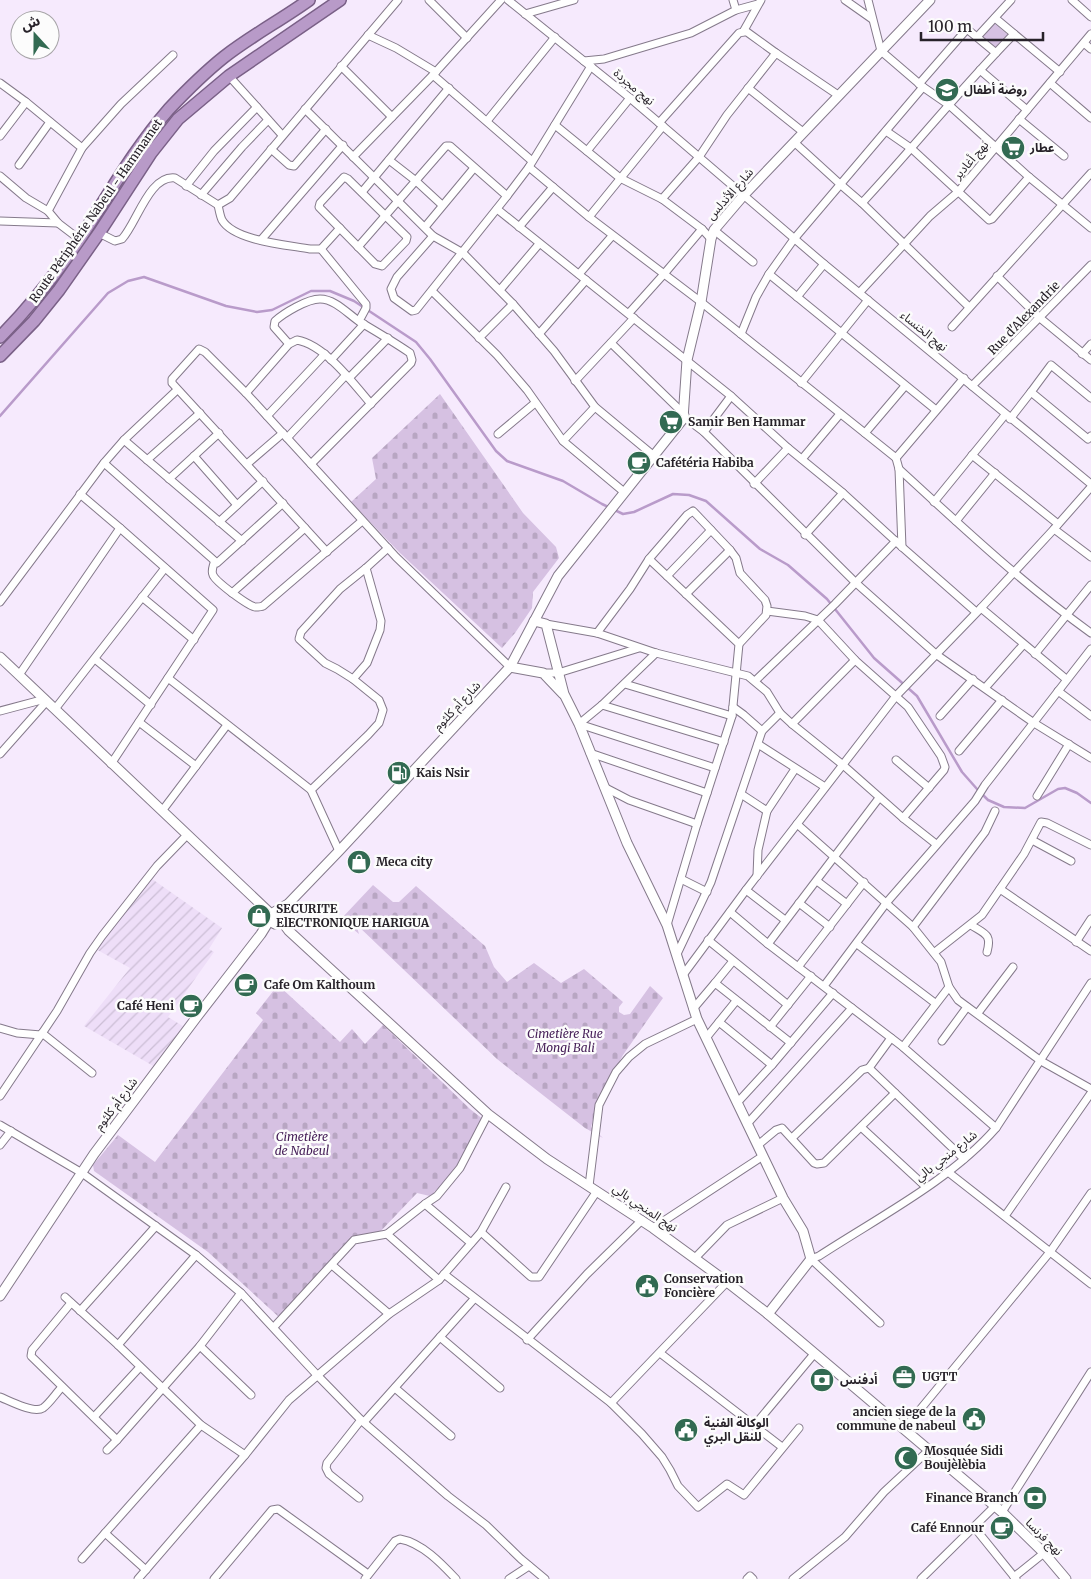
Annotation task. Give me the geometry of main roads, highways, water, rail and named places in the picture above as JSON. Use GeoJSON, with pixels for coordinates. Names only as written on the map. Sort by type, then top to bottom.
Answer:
{"type":"FeatureCollection","features":[{"type":"Feature","properties":{"kind":"highway","name":"Route Périphérie Nabeul - Hammamet"},"geometry":{"type":"LineString","coordinates":[[0,337],[48,283],[139,147],[169,110],[198,80],[226,56],[309,0]]}},
{"type":"Feature","properties":{"kind":"highway","name":"Route Périphérie Nabeul - Hammamet"},"geometry":{"type":"LineString","coordinates":[[0,356],[34,322],[59,290],[151,153],[178,119],[229,76],[340,0]]}},
{"type":"Feature","properties":{"kind":"waterway"},"geometry":{"type":"LineString","coordinates":[[0,416],[108,293],[128,281],[144,277],[226,306],[257,312],[272,310],[311,291],[330,291],[354,301],[416,342],[496,451],[507,461],[563,481],[623,514],[634,512],[673,494],[689,495],[706,501],[760,549],[788,565],[827,599],[874,658],[917,696],[962,772],[988,800],[1004,807],[1025,808],[1058,789],[1065,788],[1077,793],[1091,803]]}},
{"type":"Feature","properties":{"kind":"place","name":"روضة أطفال"},"geometry":{"type":"Point","coordinates":[947,90]}},
{"type":"Feature","properties":{"kind":"place","name":"عطار"},"geometry":{"type":"Point","coordinates":[1013,148]}},
{"type":"Feature","properties":{"kind":"place","name":"Samir Ben Hammar"},"geometry":{"type":"Point","coordinates":[671,422]}},
{"type":"Feature","properties":{"kind":"place","name":"Cafétéria Habiba"},"geometry":{"type":"Point","coordinates":[639,463]}},
{"type":"Feature","properties":{"kind":"place","name":"Kais Nsir"},"geometry":{"type":"Point","coordinates":[399,773]}},
{"type":"Feature","properties":{"kind":"place","name":"Meca city"},"geometry":{"type":"Point","coordinates":[359,862]}},
{"type":"Feature","properties":{"kind":"place","name":"SECURITE ElECTRONIQUE HARIGUA"},"geometry":{"type":"Point","coordinates":[259,916]}},
{"type":"Feature","properties":{"kind":"place","name":"Cafe Om Kalthoum"},"geometry":{"type":"Point","coordinates":[246,985]}},
{"type":"Feature","properties":{"kind":"place","name":"Café Heni"},"geometry":{"type":"Point","coordinates":[191,1006]}},
{"type":"Feature","properties":{"kind":"place","name":"Conservation Foncière"},"geometry":{"type":"Point","coordinates":[647,1286]}},
{"type":"Feature","properties":{"kind":"place","name":"UGTT"},"geometry":{"type":"Point","coordinates":[904,1377]}},
{"type":"Feature","properties":{"kind":"place","name":"أدفنس"},"geometry":{"type":"Point","coordinates":[822,1380]}},
{"type":"Feature","properties":{"kind":"place","name":"ancien siege de la commune de nabeul"},"geometry":{"type":"Point","coordinates":[974,1419]}},
{"type":"Feature","properties":{"kind":"place","name":"الوكالة الفنية للنقل البري"},"geometry":{"type":"Point","coordinates":[686,1430]}},
{"type":"Feature","properties":{"kind":"place","name":"Mosquée Sidi Boujèlèbia"},"geometry":{"type":"Point","coordinates":[906,1458]}},
{"type":"Feature","properties":{"kind":"place","name":"Finance Branch"},"geometry":{"type":"Point","coordinates":[1035,1498]}},
{"type":"Feature","properties":{"kind":"place","name":"Café Ennour"},"geometry":{"type":"Point","coordinates":[1002,1528]}},
{"type":"Feature","properties":{"kind":"park label","name":"Cimetière Rue Mongi Bali"},"geometry":{"type":"Point","coordinates":[565,1041]}},
{"type":"Feature","properties":{"kind":"park label","name":"Cimetière de Nabeul"},"geometry":{"type":"Point","coordinates":[302,1144]}}]}
